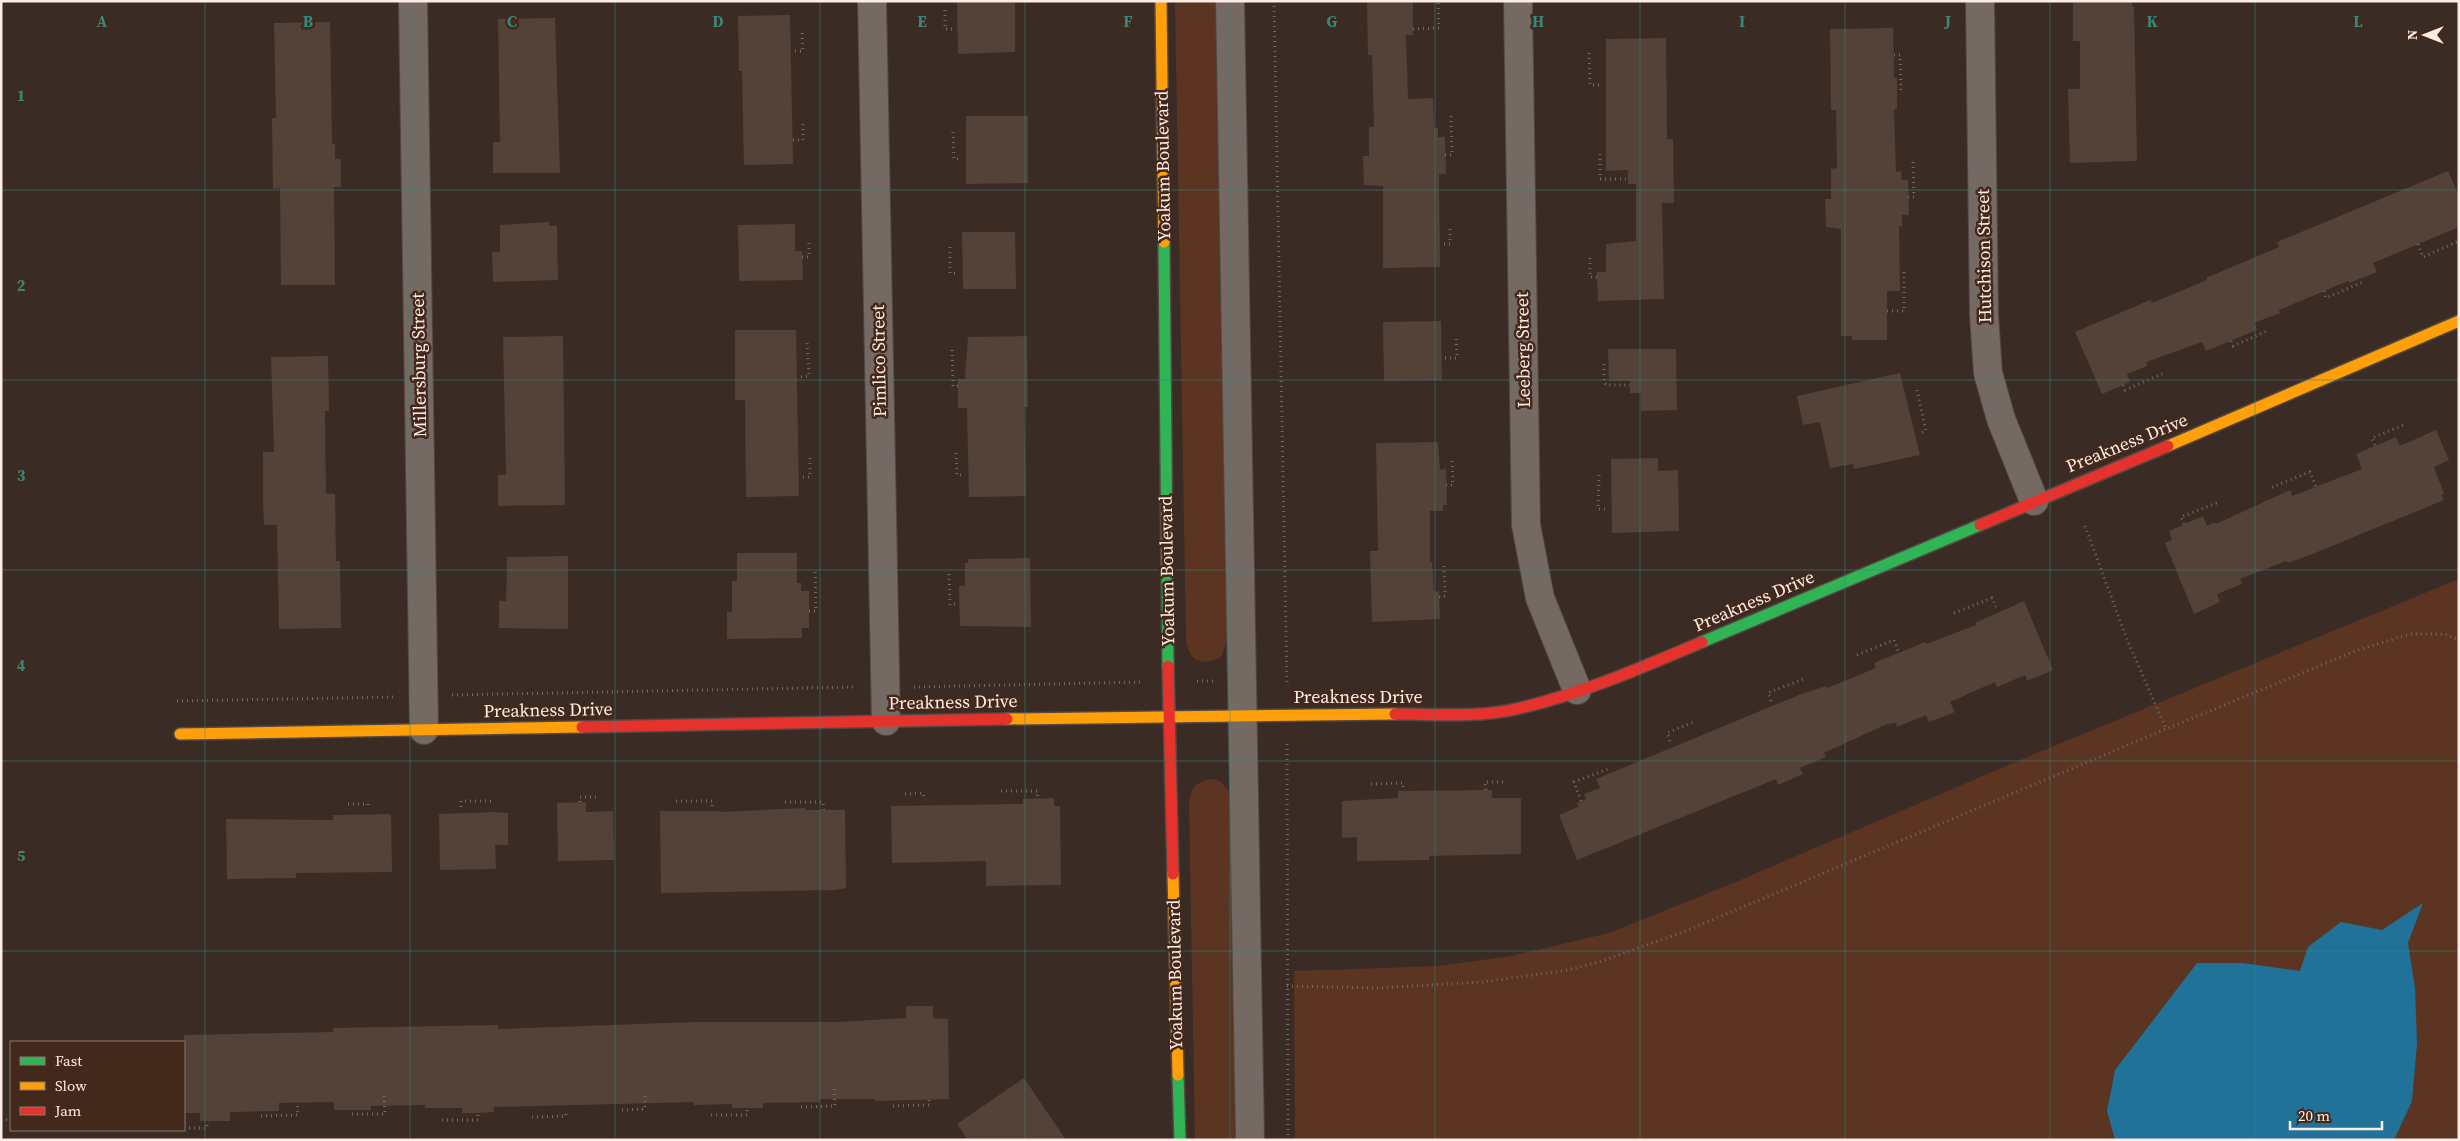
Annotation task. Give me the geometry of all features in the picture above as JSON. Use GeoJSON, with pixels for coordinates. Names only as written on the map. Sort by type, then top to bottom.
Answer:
{"type":"FeatureCollection","features":[{"type":"Feature","properties":{"kind":"street","name":"Millersburg Street"},"geometry":{"type":"LineString","coordinates":[[413,1],[424,730]]}},
{"type":"Feature","properties":{"kind":"street","name":"Pimlico Street"},"geometry":{"type":"LineString","coordinates":[[872,1],[886,721]]}},
{"type":"Feature","properties":{"kind":"street","name":"Yoakum Boulevard"},"geometry":{"type":"LineString","coordinates":[[1160,1],[1169,717],[1180,1140]]}},
{"type":"Feature","properties":{"kind":"street"},"geometry":{"type":"LineString","coordinates":[[1230,1],[1250,1140]]}},
{"type":"Feature","properties":{"kind":"street","name":"Leeberg Street"},"geometry":{"type":"LineString","coordinates":[[1518,1],[1526,525],[1540,598],[1576,690]]}},
{"type":"Feature","properties":{"kind":"street","name":"Hutchison Street"},"geometry":{"type":"LineString","coordinates":[[1980,1],[1984,315],[1988,373],[2001,419],[2034,502]]}},
{"type":"Feature","properties":{"kind":"street","name":"Preakness Drive"},"geometry":{"type":"LineString","coordinates":[[180,734],[1243,715],[1475,714],[1516,709],[1637,669],[2459,321]]}},
{"type":"Feature","properties":{"kind":"path"},"geometry":{"type":"LineString","coordinates":[[1274,1],[1288,692]]}},
{"type":"Feature","properties":{"kind":"path"},"geometry":{"type":"LineString","coordinates":[[1413,29],[1439,28],[1438,3]]}},
{"type":"Feature","properties":{"kind":"path"},"geometry":{"type":"LineString","coordinates":[[945,10],[945,29],[952,29]]}},
{"type":"Feature","properties":{"kind":"path"},"geometry":{"type":"LineString","coordinates":[[795,51],[803,51],[802,29]]}},
{"type":"Feature","properties":{"kind":"path"},"geometry":{"type":"LineString","coordinates":[[1589,53],[1590,85],[1599,85]]}},
{"type":"Feature","properties":{"kind":"path"},"geometry":{"type":"LineString","coordinates":[[1894,55],[1900,55],[1901,94]]}},
{"type":"Feature","properties":{"kind":"path"},"geometry":{"type":"LineString","coordinates":[[1445,155],[1452,155],[1451,115]]}},
{"type":"Feature","properties":{"kind":"path"},"geometry":{"type":"LineString","coordinates":[[793,140],[803,140],[803,123]]}},
{"type":"Feature","properties":{"kind":"path"},"geometry":{"type":"LineString","coordinates":[[953,132],[954,160],[960,160]]}},
{"type":"Feature","properties":{"kind":"path"},"geometry":{"type":"LineString","coordinates":[[1600,154],[1600,179],[1628,179]]}},
{"type":"Feature","properties":{"kind":"path"},"geometry":{"type":"LineString","coordinates":[[1908,198],[1914,198],[1913,158]]}},
{"type":"Feature","properties":{"kind":"path"},"geometry":{"type":"LineString","coordinates":[[1444,244],[1450,244],[1450,225]]}},
{"type":"Feature","properties":{"kind":"path"},"geometry":{"type":"LineString","coordinates":[[802,257],[809,257],[809,238]]}},
{"type":"Feature","properties":{"kind":"path"},"geometry":{"type":"LineString","coordinates":[[2418,244],[2423,257],[2459,241]]}},
{"type":"Feature","properties":{"kind":"path"},"geometry":{"type":"LineString","coordinates":[[950,247],[950,273],[957,273]]}},
{"type":"Feature","properties":{"kind":"path"},"geometry":{"type":"LineString","coordinates":[[1590,258],[1590,276],[1598,276]]}},
{"type":"Feature","properties":{"kind":"path"},"geometry":{"type":"LineString","coordinates":[[1887,311],[1904,311],[1904,272]]}},
{"type":"Feature","properties":{"kind":"path"},"geometry":{"type":"LineString","coordinates":[[2324,291],[2326,298],[2363,282]]}},
{"type":"Feature","properties":{"kind":"path"},"geometry":{"type":"LineString","coordinates":[[2231,341],[2233,346],[2269,330]]}},
{"type":"Feature","properties":{"kind":"path"},"geometry":{"type":"LineString","coordinates":[[1445,358],[1457,358],[1456,334]]}},
{"type":"Feature","properties":{"kind":"path"},"geometry":{"type":"LineString","coordinates":[[801,377],[809,376],[807,343]]}},
{"type":"Feature","properties":{"kind":"path"},"geometry":{"type":"LineString","coordinates":[[952,350],[953,386],[958,386]]}},
{"type":"Feature","properties":{"kind":"path"},"geometry":{"type":"LineString","coordinates":[[1604,364],[1604,382],[1606,385],[1630,385]]}},
{"type":"Feature","properties":{"kind":"path"},"geometry":{"type":"LineString","coordinates":[[2123,385],[2125,390],[2162,374]]}},
{"type":"Feature","properties":{"kind":"path"},"geometry":{"type":"LineString","coordinates":[[1917,390],[1926,431],[1920,433]]}},
{"type":"Feature","properties":{"kind":"path"},"geometry":{"type":"LineString","coordinates":[[2375,446],[2372,438],[2404,425]]}},
{"type":"Feature","properties":{"kind":"path"},"geometry":{"type":"LineString","coordinates":[[956,453],[957,475],[963,475]]}},
{"type":"Feature","properties":{"kind":"path"},"geometry":{"type":"LineString","coordinates":[[803,477],[810,477],[810,454]]}},
{"type":"Feature","properties":{"kind":"path"},"geometry":{"type":"LineString","coordinates":[[1446,485],[1453,485],[1452,457]]}},
{"type":"Feature","properties":{"kind":"path"},"geometry":{"type":"LineString","coordinates":[[2272,487],[2310,472],[2316,486]]}},
{"type":"Feature","properties":{"kind":"path"},"geometry":{"type":"LineString","coordinates":[[1599,475],[1598,509],[1605,509]]}},
{"type":"Feature","properties":{"kind":"path"},"geometry":{"type":"LineString","coordinates":[[2184,524],[2182,517],[2219,502]]}},
{"type":"Feature","properties":{"kind":"path"},"geometry":{"type":"LineString","coordinates":[[2085,526],[2126,637],[2166,729]]}},
{"type":"Feature","properties":{"kind":"path"},"geometry":{"type":"LineString","coordinates":[[1439,597],[1445,596],[1444,565]]}},
{"type":"Feature","properties":{"kind":"path"},"geometry":{"type":"LineString","coordinates":[[809,611],[816,610],[815,570]]}},
{"type":"Feature","properties":{"kind":"path"},"geometry":{"type":"LineString","coordinates":[[948,574],[950,605],[955,604]]}},
{"type":"Feature","properties":{"kind":"path"},"geometry":{"type":"LineString","coordinates":[[1954,613],[1992,598],[1996,607]]}},
{"type":"Feature","properties":{"kind":"path"},"geometry":{"type":"LineString","coordinates":[[1287,986],[1376,988],[1482,982],[1563,971],[1599,962],[1686,931],[2358,650],[2410,634],[2445,634],[2459,640]]}},
{"type":"Feature","properties":{"kind":"path"},"geometry":{"type":"LineString","coordinates":[[1857,655],[1894,640],[1899,653]]}},
{"type":"Feature","properties":{"kind":"path"},"geometry":{"type":"LineString","coordinates":[[1771,701],[1768,693],[1806,678]]}},
{"type":"Feature","properties":{"kind":"path"},"geometry":{"type":"LineString","coordinates":[[913,686],[1242,681]]}},
{"type":"Feature","properties":{"kind":"path"},"geometry":{"type":"LineString","coordinates":[[453,695],[858,687]]}},
{"type":"Feature","properties":{"kind":"path"},"geometry":{"type":"LineString","coordinates":[[177,701],[396,696]]}},
{"type":"Feature","properties":{"kind":"path"},"geometry":{"type":"LineString","coordinates":[[1670,741],[1667,733],[1696,721]]}},
{"type":"Feature","properties":{"kind":"path"},"geometry":{"type":"LineString","coordinates":[[1287,738],[1288,1140]]}},
{"type":"Feature","properties":{"kind":"path"},"geometry":{"type":"LineString","coordinates":[[1581,801],[1574,782],[1611,768]]}},
{"type":"Feature","properties":{"kind":"path"},"geometry":{"type":"LineString","coordinates":[[1486,790],[1485,782],[1503,782]]}},
{"type":"Feature","properties":{"kind":"path"},"geometry":{"type":"LineString","coordinates":[[1371,784],[1403,783],[1403,790]]}},
{"type":"Feature","properties":{"kind":"path"},"geometry":{"type":"LineString","coordinates":[[1001,791],[1037,791],[1038,799]]}},
{"type":"Feature","properties":{"kind":"path"},"geometry":{"type":"LineString","coordinates":[[904,794],[924,793],[924,800]]}},
{"type":"Feature","properties":{"kind":"path"},"geometry":{"type":"LineString","coordinates":[[580,802],[580,797],[597,797]]}},
{"type":"Feature","properties":{"kind":"path"},"geometry":{"type":"LineString","coordinates":[[461,807],[461,801],[495,801]]}},
{"type":"Feature","properties":{"kind":"path"},"geometry":{"type":"LineString","coordinates":[[676,801],[712,801],[712,809]]}},
{"type":"Feature","properties":{"kind":"path"},"geometry":{"type":"LineString","coordinates":[[785,802],[823,802],[824,810]]}},
{"type":"Feature","properties":{"kind":"path"},"geometry":{"type":"LineString","coordinates":[[348,804],[368,804],[368,809]]}},
{"type":"Feature","properties":{"kind":"path"},"geometry":{"type":"LineString","coordinates":[[801,1107],[835,1106],[834,1088]]}},
{"type":"Feature","properties":{"kind":"path"},"geometry":{"type":"LineString","coordinates":[[622,1110],[645,1109],[645,1092]]}},
{"type":"Feature","properties":{"kind":"path"},"geometry":{"type":"LineString","coordinates":[[352,1114],[385,1114],[384,1095]]}},
{"type":"Feature","properties":{"kind":"path"},"geometry":{"type":"LineString","coordinates":[[893,1106],[929,1105],[929,1098]]}},
{"type":"Feature","properties":{"kind":"path"},"geometry":{"type":"LineString","coordinates":[[261,1116],[298,1115],[297,1103]]}},
{"type":"Feature","properties":{"kind":"path"},"geometry":{"type":"LineString","coordinates":[[711,1115],[747,1115],[747,1108]]}},
{"type":"Feature","properties":{"kind":"path"},"geometry":{"type":"LineString","coordinates":[[532,1117],[566,1116],[566,1110]]}},
{"type":"Feature","properties":{"kind":"path"},"geometry":{"type":"LineString","coordinates":[[442,1120],[478,1120],[478,1113]]}},
{"type":"Feature","properties":{"kind":"path"},"geometry":{"type":"LineString","coordinates":[[185,1128],[207,1128],[207,1121]]}},
{"type":"Feature","properties":{"kind":"shaded area"},"geometry":{"type":"Polygon","coordinates":[[[1175,1],[1217,1],[1227,640],[1221,657],[1208,662],[1202,662],[1193,657],[1186,640],[1175,1]]]}},
{"type":"Feature","properties":{"kind":"shaded area"},"geometry":{"type":"Polygon","coordinates":[[[2459,579],[2459,1140],[1295,1140],[1294,971],[1438,966],[1511,956],[1609,933],[1738,881],[2020,760],[2459,579]]]}},
{"type":"Feature","properties":{"kind":"shaded area"},"geometry":{"type":"Polygon","coordinates":[[[1214,779],[1221,782],[1229,792],[1235,1140],[1195,1140],[1189,805],[1191,794],[1196,786],[1203,781],[1214,779]]]}},
{"type":"Feature","properties":{"kind":"water"},"geometry":{"type":"Polygon","coordinates":[[[2423,903],[2408,943],[2415,988],[2417,1044],[2412,1101],[2394,1140],[2115,1140],[2107,1111],[2115,1070],[2197,963],[2242,963],[2300,971],[2308,947],[2341,922],[2382,930],[2423,903]]]}},
{"type":"Feature","properties":{"kind":"building"},"geometry":{"type":"Polygon","coordinates":[[[957,1],[1015,1],[1015,52],[958,54],[957,1]]]}},
{"type":"Feature","properties":{"kind":"building"},"geometry":{"type":"Polygon","coordinates":[[[1367,1],[1413,1],[1413,35],[1406,35],[1408,99],[1433,98],[1434,128],[1438,128],[1438,137],[1445,137],[1446,174],[1439,174],[1440,267],[1383,268],[1383,186],[1364,185],[1363,156],[1369,156],[1369,127],[1374,127],[1372,55],[1368,55],[1367,1]]]}},
{"type":"Feature","properties":{"kind":"building"},"geometry":{"type":"Polygon","coordinates":[[[2073,1],[2132,1],[2132,7],[2134,7],[2137,161],[2070,163],[2068,89],[2080,89],[2080,41],[2073,41],[2073,1]]]}},
{"type":"Feature","properties":{"kind":"building"},"geometry":{"type":"Polygon","coordinates":[[[790,15],[793,164],[744,165],[742,71],[739,71],[738,16],[790,15]]]}},
{"type":"Feature","properties":{"kind":"building"},"geometry":{"type":"Polygon","coordinates":[[[555,18],[560,173],[493,173],[493,142],[500,142],[498,19],[555,18]]]}},
{"type":"Feature","properties":{"kind":"building"},"geometry":{"type":"Polygon","coordinates":[[[330,22],[332,144],[335,144],[335,159],[341,159],[341,187],[334,187],[335,285],[281,285],[280,188],[273,189],[272,118],[276,118],[274,23],[330,22]]]}},
{"type":"Feature","properties":{"kind":"building"},"geometry":{"type":"Polygon","coordinates":[[[1893,28],[1894,78],[1897,78],[1897,109],[1894,109],[1896,172],[1901,171],[1902,180],[1908,180],[1909,215],[1902,215],[1902,226],[1899,226],[1900,291],[1887,291],[1887,340],[1852,340],[1852,336],[1841,336],[1841,229],[1826,227],[1825,199],[1831,199],[1831,169],[1837,168],[1836,110],[1831,110],[1830,29],[1893,28]]]}},
{"type":"Feature","properties":{"kind":"building"},"geometry":{"type":"Polygon","coordinates":[[[1666,38],[1667,139],[1673,139],[1674,203],[1662,203],[1664,299],[1598,301],[1597,272],[1606,272],[1606,244],[1636,241],[1636,184],[1628,184],[1628,170],[1606,171],[1606,39],[1666,38]]]}},
{"type":"Feature","properties":{"kind":"building"},"geometry":{"type":"Polygon","coordinates":[[[966,116],[1028,116],[1028,183],[966,184],[966,116]]]}},
{"type":"Feature","properties":{"kind":"building"},"geometry":{"type":"Polygon","coordinates":[[[2448,171],[2459,196],[2459,227],[2373,263],[2377,272],[2349,283],[2348,281],[2279,310],[2280,313],[2254,323],[2257,330],[2206,351],[2202,342],[2146,362],[2147,366],[2127,374],[2130,382],[2102,394],[2075,332],[2150,300],[2152,303],[2207,280],[2206,278],[2279,247],[2277,242],[2448,171]]]}},
{"type":"Feature","properties":{"kind":"building"},"geometry":{"type":"Polygon","coordinates":[[[549,222],[549,226],[557,226],[558,280],[493,282],[492,252],[500,252],[500,225],[549,222]]]}},
{"type":"Feature","properties":{"kind":"building"},"geometry":{"type":"Polygon","coordinates":[[[795,224],[795,251],[802,251],[803,280],[739,281],[738,225],[795,224]]]}},
{"type":"Feature","properties":{"kind":"building"},"geometry":{"type":"Polygon","coordinates":[[[962,232],[1015,232],[1016,289],[963,289],[962,232]]]}},
{"type":"Feature","properties":{"kind":"building"},"geometry":{"type":"Polygon","coordinates":[[[1441,321],[1442,380],[1384,381],[1383,322],[1441,321]]]}},
{"type":"Feature","properties":{"kind":"building"},"geometry":{"type":"Polygon","coordinates":[[[735,330],[796,330],[799,496],[746,497],[745,400],[735,400],[735,330]]]}},
{"type":"Feature","properties":{"kind":"building"},"geometry":{"type":"Polygon","coordinates":[[[563,336],[565,505],[498,506],[498,475],[506,475],[503,337],[563,336]]]}},
{"type":"Feature","properties":{"kind":"building"},"geometry":{"type":"Polygon","coordinates":[[[1027,336],[1028,407],[1024,407],[1026,496],[969,497],[967,408],[958,408],[958,379],[965,379],[968,337],[1027,336]]]}},
{"type":"Feature","properties":{"kind":"building"},"geometry":{"type":"Polygon","coordinates":[[[1608,349],[1676,349],[1677,410],[1641,411],[1641,393],[1630,393],[1630,381],[1609,381],[1608,349]]]}},
{"type":"Feature","properties":{"kind":"building"},"geometry":{"type":"Polygon","coordinates":[[[328,356],[329,411],[325,411],[326,493],[335,494],[336,561],[340,561],[341,628],[279,629],[277,525],[264,525],[263,498],[263,452],[274,452],[271,357],[328,356]]]}},
{"type":"Feature","properties":{"kind":"building"},"geometry":{"type":"Polygon","coordinates":[[[1900,373],[1920,455],[1854,469],[1853,464],[1830,468],[1820,422],[1803,425],[1797,396],[1900,373]]]}},
{"type":"Feature","properties":{"kind":"building"},"geometry":{"type":"Polygon","coordinates":[[[2436,430],[2449,460],[2434,467],[2444,494],[2441,495],[2444,500],[2315,553],[2288,563],[2286,561],[2240,579],[2242,584],[2217,594],[2220,602],[2194,614],[2165,543],[2172,540],[2169,531],[2203,516],[2207,526],[2215,522],[2216,524],[2290,490],[2292,496],[2362,469],[2356,454],[2396,437],[2400,446],[2436,430]]]}},
{"type":"Feature","properties":{"kind":"building"},"geometry":{"type":"Polygon","coordinates":[[[1438,442],[1440,470],[1446,469],[1447,505],[1443,505],[1443,511],[1430,511],[1430,562],[1432,562],[1434,592],[1439,591],[1440,619],[1372,622],[1370,551],[1378,551],[1376,443],[1438,442]]]}},
{"type":"Feature","properties":{"kind":"building"},"geometry":{"type":"Polygon","coordinates":[[[1658,458],[1658,471],[1678,470],[1679,531],[1612,533],[1611,459],[1658,458]]]}},
{"type":"Feature","properties":{"kind":"building"},"geometry":{"type":"Polygon","coordinates":[[[737,553],[797,553],[797,583],[801,583],[801,591],[809,591],[809,628],[802,628],[802,638],[727,639],[727,612],[732,612],[732,581],[737,581],[737,553]]]}},
{"type":"Feature","properties":{"kind":"building"},"geometry":{"type":"Polygon","coordinates":[[[568,556],[568,629],[499,628],[499,601],[506,601],[507,557],[568,556]]]}},
{"type":"Feature","properties":{"kind":"building"},"geometry":{"type":"Polygon","coordinates":[[[1030,558],[1031,627],[960,626],[959,586],[965,586],[965,563],[968,563],[968,559],[1030,558]]]}},
{"type":"Feature","properties":{"kind":"building"},"geometry":{"type":"Polygon","coordinates":[[[2024,601],[2053,670],[2027,681],[2025,675],[1997,687],[1995,682],[1950,702],[1955,712],[1929,722],[1926,715],[1897,727],[1896,723],[1887,724],[1824,753],[1826,757],[1800,768],[1803,774],[1778,785],[1776,779],[1577,860],[1559,815],[1578,807],[1577,803],[1586,799],[1584,794],[1600,788],[1596,779],[1799,695],[1826,686],[1827,688],[1876,668],[1874,663],[1925,642],[1926,644],[1976,625],[1975,623],[2024,601]]]}},
{"type":"Feature","properties":{"kind":"building"},"geometry":{"type":"Polygon","coordinates":[[[1492,790],[1492,798],[1521,798],[1521,854],[1429,856],[1429,860],[1357,861],[1357,837],[1342,838],[1342,801],[1398,798],[1398,791],[1492,790]]]}},
{"type":"Feature","properties":{"kind":"building"},"geometry":{"type":"Polygon","coordinates":[[[1054,798],[1054,806],[1060,806],[1061,885],[986,886],[986,861],[892,863],[891,806],[1023,804],[1023,799],[1054,798]]]}},
{"type":"Feature","properties":{"kind":"building"},"geometry":{"type":"Polygon","coordinates":[[[586,802],[586,812],[613,811],[614,860],[558,861],[557,803],[586,802]]]}},
{"type":"Feature","properties":{"kind":"building"},"geometry":{"type":"Polygon","coordinates":[[[805,808],[805,810],[845,810],[846,888],[835,890],[661,893],[660,811],[721,812],[805,808]]]}},
{"type":"Feature","properties":{"kind":"building"},"geometry":{"type":"Polygon","coordinates":[[[508,813],[508,845],[495,845],[496,869],[440,870],[439,814],[508,813]]]}},
{"type":"Feature","properties":{"kind":"building"},"geometry":{"type":"Polygon","coordinates":[[[391,814],[392,872],[296,873],[296,878],[227,879],[226,819],[333,820],[333,815],[391,814]]]}},
{"type":"Feature","properties":{"kind":"building"},"geometry":{"type":"Polygon","coordinates":[[[906,1006],[933,1006],[933,1018],[948,1019],[949,1099],[875,1101],[875,1099],[820,1099],[820,1102],[763,1103],[763,1108],[732,1108],[732,1104],[694,1105],[694,1102],[494,1107],[494,1112],[478,1113],[462,1113],[462,1108],[425,1108],[425,1105],[371,1106],[371,1110],[334,1110],[334,1102],[279,1103],[279,1111],[230,1112],[230,1121],[200,1121],[200,1113],[185,1113],[184,1035],[333,1032],[333,1028],[498,1025],[498,1029],[693,1022],[837,1022],[906,1018],[906,1006]]]}},
{"type":"Feature","properties":{"kind":"building"},"geometry":{"type":"Polygon","coordinates":[[[1024,1078],[1066,1140],[968,1140],[957,1124],[1024,1078]]]}},
{"type":"Feature","properties":{"kind":"traffic: fast"},"geometry":{"type":"LineString","coordinates":[[1164,242],[1168,666]]}},
{"type":"Feature","properties":{"kind":"traffic: fast"},"geometry":{"type":"LineString","coordinates":[[1702,642],[1980,525]]}},
{"type":"Feature","properties":{"kind":"traffic: fast"},"geometry":{"type":"LineString","coordinates":[[1178,1075],[1180,1140]]}},
{"type":"Feature","properties":{"kind":"traffic: slow"},"geometry":{"type":"LineString","coordinates":[[1161,1],[1164,242]]}},
{"type":"Feature","properties":{"kind":"traffic: slow"},"geometry":{"type":"LineString","coordinates":[[2168,446],[2459,321]]}},
{"type":"Feature","properties":{"kind":"traffic: slow"},"geometry":{"type":"LineString","coordinates":[[1007,719],[1395,714]]}},
{"type":"Feature","properties":{"kind":"traffic: slow"},"geometry":{"type":"LineString","coordinates":[[180,734],[582,727]]}},
{"type":"Feature","properties":{"kind":"traffic: slow"},"geometry":{"type":"LineString","coordinates":[[1173,874],[1178,1075]]}},
{"type":"Feature","properties":{"kind":"traffic: jam"},"geometry":{"type":"LineString","coordinates":[[1980,525],[2168,446]]}},
{"type":"Feature","properties":{"kind":"traffic: jam"},"geometry":{"type":"LineString","coordinates":[[1395,714],[1471,715],[1516,709],[1587,688],[1702,642]]}},
{"type":"Feature","properties":{"kind":"traffic: jam"},"geometry":{"type":"LineString","coordinates":[[1168,666],[1173,874]]}},
{"type":"Feature","properties":{"kind":"traffic: jam"},"geometry":{"type":"LineString","coordinates":[[582,727],[1007,719]]}}]}
